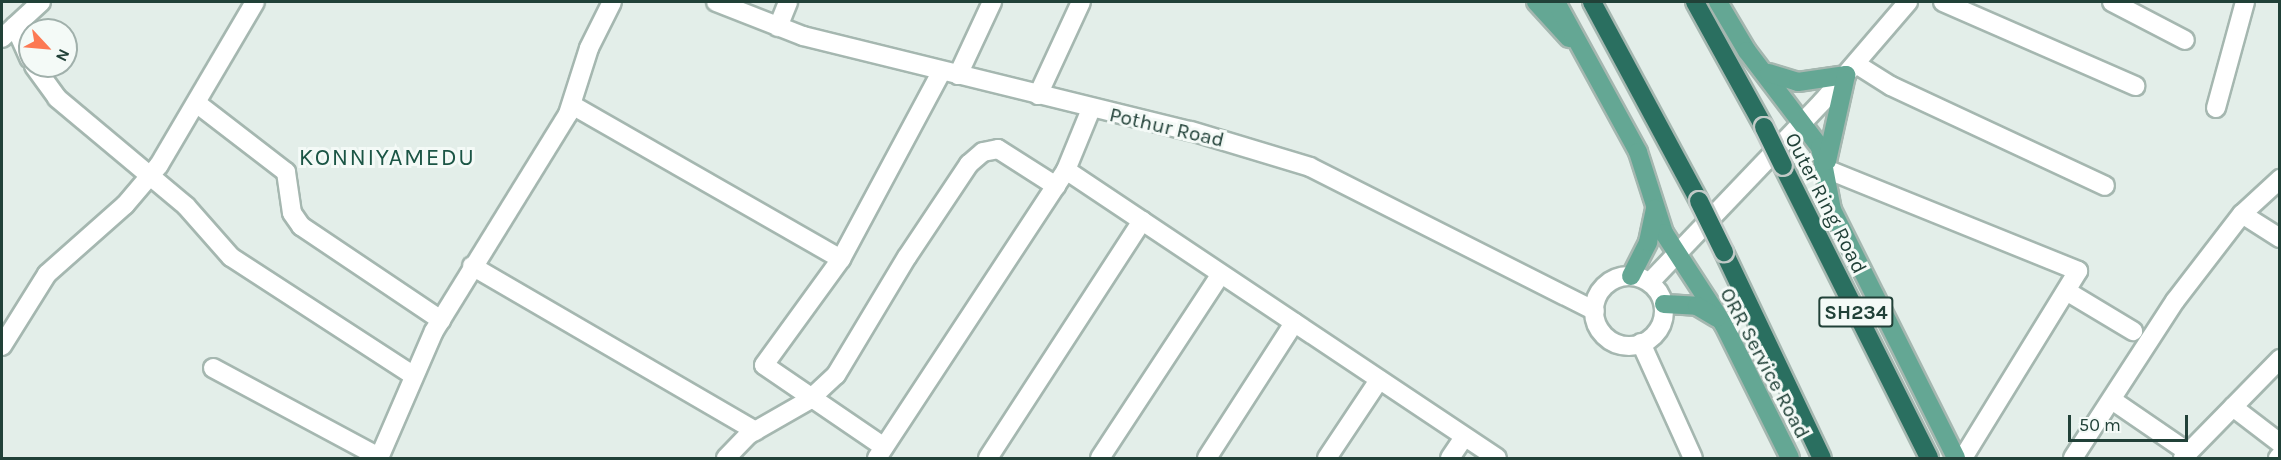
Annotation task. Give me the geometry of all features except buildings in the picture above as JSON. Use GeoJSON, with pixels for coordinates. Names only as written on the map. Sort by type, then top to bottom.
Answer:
{"type":"FeatureCollection","features":[{"type":"Feature","properties":{"kind":"highway"},"geometry":{"type":"LineString","coordinates":[[1592,2],[1699,201],[1822,459]]}},
{"type":"Feature","properties":{"kind":"highway","name":"Outer Ring Road"},"geometry":{"type":"LineString","coordinates":[[1695,2],[1764,127],[1929,459]]}},
{"type":"Feature","properties":{"kind":"main road"},"geometry":{"type":"LineString","coordinates":[[1536,2],[1590,59]]}},
{"type":"Feature","properties":{"kind":"main road","name":"ORR Service Road"},"geometry":{"type":"LineString","coordinates":[[1556,2],[1590,59],[1638,152],[1656,207],[1676,256],[1721,321],[1790,459]]}},
{"type":"Feature","properties":{"kind":"main road"},"geometry":{"type":"LineString","coordinates":[[1718,2],[1764,71],[1804,122],[1820,147],[1838,226],[1956,459]]}},
{"type":"Feature","properties":{"kind":"main road"},"geometry":{"type":"LineString","coordinates":[[1764,71],[1798,82],[1851,70],[1826,169]]}},
{"type":"Feature","properties":{"kind":"main road"},"geometry":{"type":"LineString","coordinates":[[1631,276],[1648,242],[1656,207]]}},
{"type":"Feature","properties":{"kind":"main road"},"geometry":{"type":"LineString","coordinates":[[1664,304],[1697,306],[1721,321]]}},
{"type":"Feature","properties":{"kind":"street"},"geometry":{"type":"LineString","coordinates":[[18,44],[8,32],[41,2]]}},
{"type":"Feature","properties":{"kind":"street"},"geometry":{"type":"LineString","coordinates":[[2,346],[47,274],[125,205],[151,175],[199,105],[255,2]]}},
{"type":"Feature","properties":{"kind":"street"},"geometry":{"type":"LineString","coordinates":[[213,368],[384,456],[413,375],[441,320],[572,105],[589,48],[612,2]]}},
{"type":"Feature","properties":{"kind":"street","name":"Pothur Road"},"geometry":{"type":"LineString","coordinates":[[716,2],[778,27],[1310,167],[1595,311]]}},
{"type":"Feature","properties":{"kind":"street"},"geometry":{"type":"LineString","coordinates":[[778,27],[788,2]]}},
{"type":"Feature","properties":{"kind":"street"},"geometry":{"type":"LineString","coordinates":[[992,2],[840,259],[764,365],[881,453],[1066,170],[1091,109]]}},
{"type":"Feature","properties":{"kind":"street"},"geometry":{"type":"LineString","coordinates":[[1038,95],[1081,2]]}},
{"type":"Feature","properties":{"kind":"street"},"geometry":{"type":"LineString","coordinates":[[1650,282],[1804,122],[1908,2]]}},
{"type":"Feature","properties":{"kind":"street"},"geometry":{"type":"LineString","coordinates":[[1943,2],[2135,86]]}},
{"type":"Feature","properties":{"kind":"street"},"geometry":{"type":"LineString","coordinates":[[2112,2],[2185,40]]}},
{"type":"Feature","properties":{"kind":"street"},"geometry":{"type":"LineString","coordinates":[[2216,108],[2245,2]]}},
{"type":"Feature","properties":{"kind":"street"},"geometry":{"type":"LineString","coordinates":[[1851,70],[1891,86],[2105,186]]}},
{"type":"Feature","properties":{"kind":"street"},"geometry":{"type":"LineString","coordinates":[[43,78],[57,98],[151,175],[261,281],[413,375]]}},
{"type":"Feature","properties":{"kind":"street"},"geometry":{"type":"LineString","coordinates":[[199,105],[286,172],[292,213],[301,226],[441,320]]}},
{"type":"Feature","properties":{"kind":"street"},"geometry":{"type":"LineString","coordinates":[[572,105],[840,259]]}},
{"type":"Feature","properties":{"kind":"street"},"geometry":{"type":"LineString","coordinates":[[735,456],[755,431],[809,400],[846,362],[875,306],[969,164],[983,152],[998,149],[1056,186]]}},
{"type":"Feature","properties":{"kind":"street"},"geometry":{"type":"LineString","coordinates":[[1826,169],[2078,271],[2068,292],[1963,459]]}},
{"type":"Feature","properties":{"kind":"street"},"geometry":{"type":"LineString","coordinates":[[1066,170],[1497,459]]}},
{"type":"Feature","properties":{"kind":"street"},"geometry":{"type":"LineString","coordinates":[[2073,459],[2175,301],[2242,214],[2280,179]]}},
{"type":"Feature","properties":{"kind":"street"},"geometry":{"type":"LineString","coordinates":[[2242,214],[2280,238]]}},
{"type":"Feature","properties":{"kind":"street"},"geometry":{"type":"LineString","coordinates":[[988,459],[1142,221]]}},
{"type":"Feature","properties":{"kind":"street"},"geometry":{"type":"LineString","coordinates":[[472,266],[755,431]]}},
{"type":"Feature","properties":{"kind":"street"},"geometry":{"type":"LineString","coordinates":[[1100,459],[1221,274]]}},
{"type":"Feature","properties":{"kind":"street"},"geometry":{"type":"LineString","coordinates":[[1631,276],[1650,282],[1664,304],[1659,328],[1641,343],[1624,345],[1609,339],[1595,311],[1603,288],[1631,276]]}},
{"type":"Feature","properties":{"kind":"street"},"geometry":{"type":"LineString","coordinates":[[2068,292],[2133,331]]}},
{"type":"Feature","properties":{"kind":"street"},"geometry":{"type":"LineString","coordinates":[[1207,459],[1294,323]]}},
{"type":"Feature","properties":{"kind":"street"},"geometry":{"type":"LineString","coordinates":[[1641,343],[1693,459]]}},
{"type":"Feature","properties":{"kind":"street"},"geometry":{"type":"LineString","coordinates":[[2112,400],[2186,455],[2280,359]]}},
{"type":"Feature","properties":{"kind":"street"},"geometry":{"type":"LineString","coordinates":[[1327,459],[1379,380]]}},
{"type":"Feature","properties":{"kind":"street"},"geometry":{"type":"LineString","coordinates":[[2233,407],[2280,443]]}},
{"type":"Feature","properties":{"kind":"street"},"geometry":{"type":"LineString","coordinates":[[1449,459],[1464,437]]}},
{"type":"Feature","properties":{"kind":"district","name":"KONNIYAMEDU"},"geometry":{"type":"Point","coordinates":[387,158]}}]}
